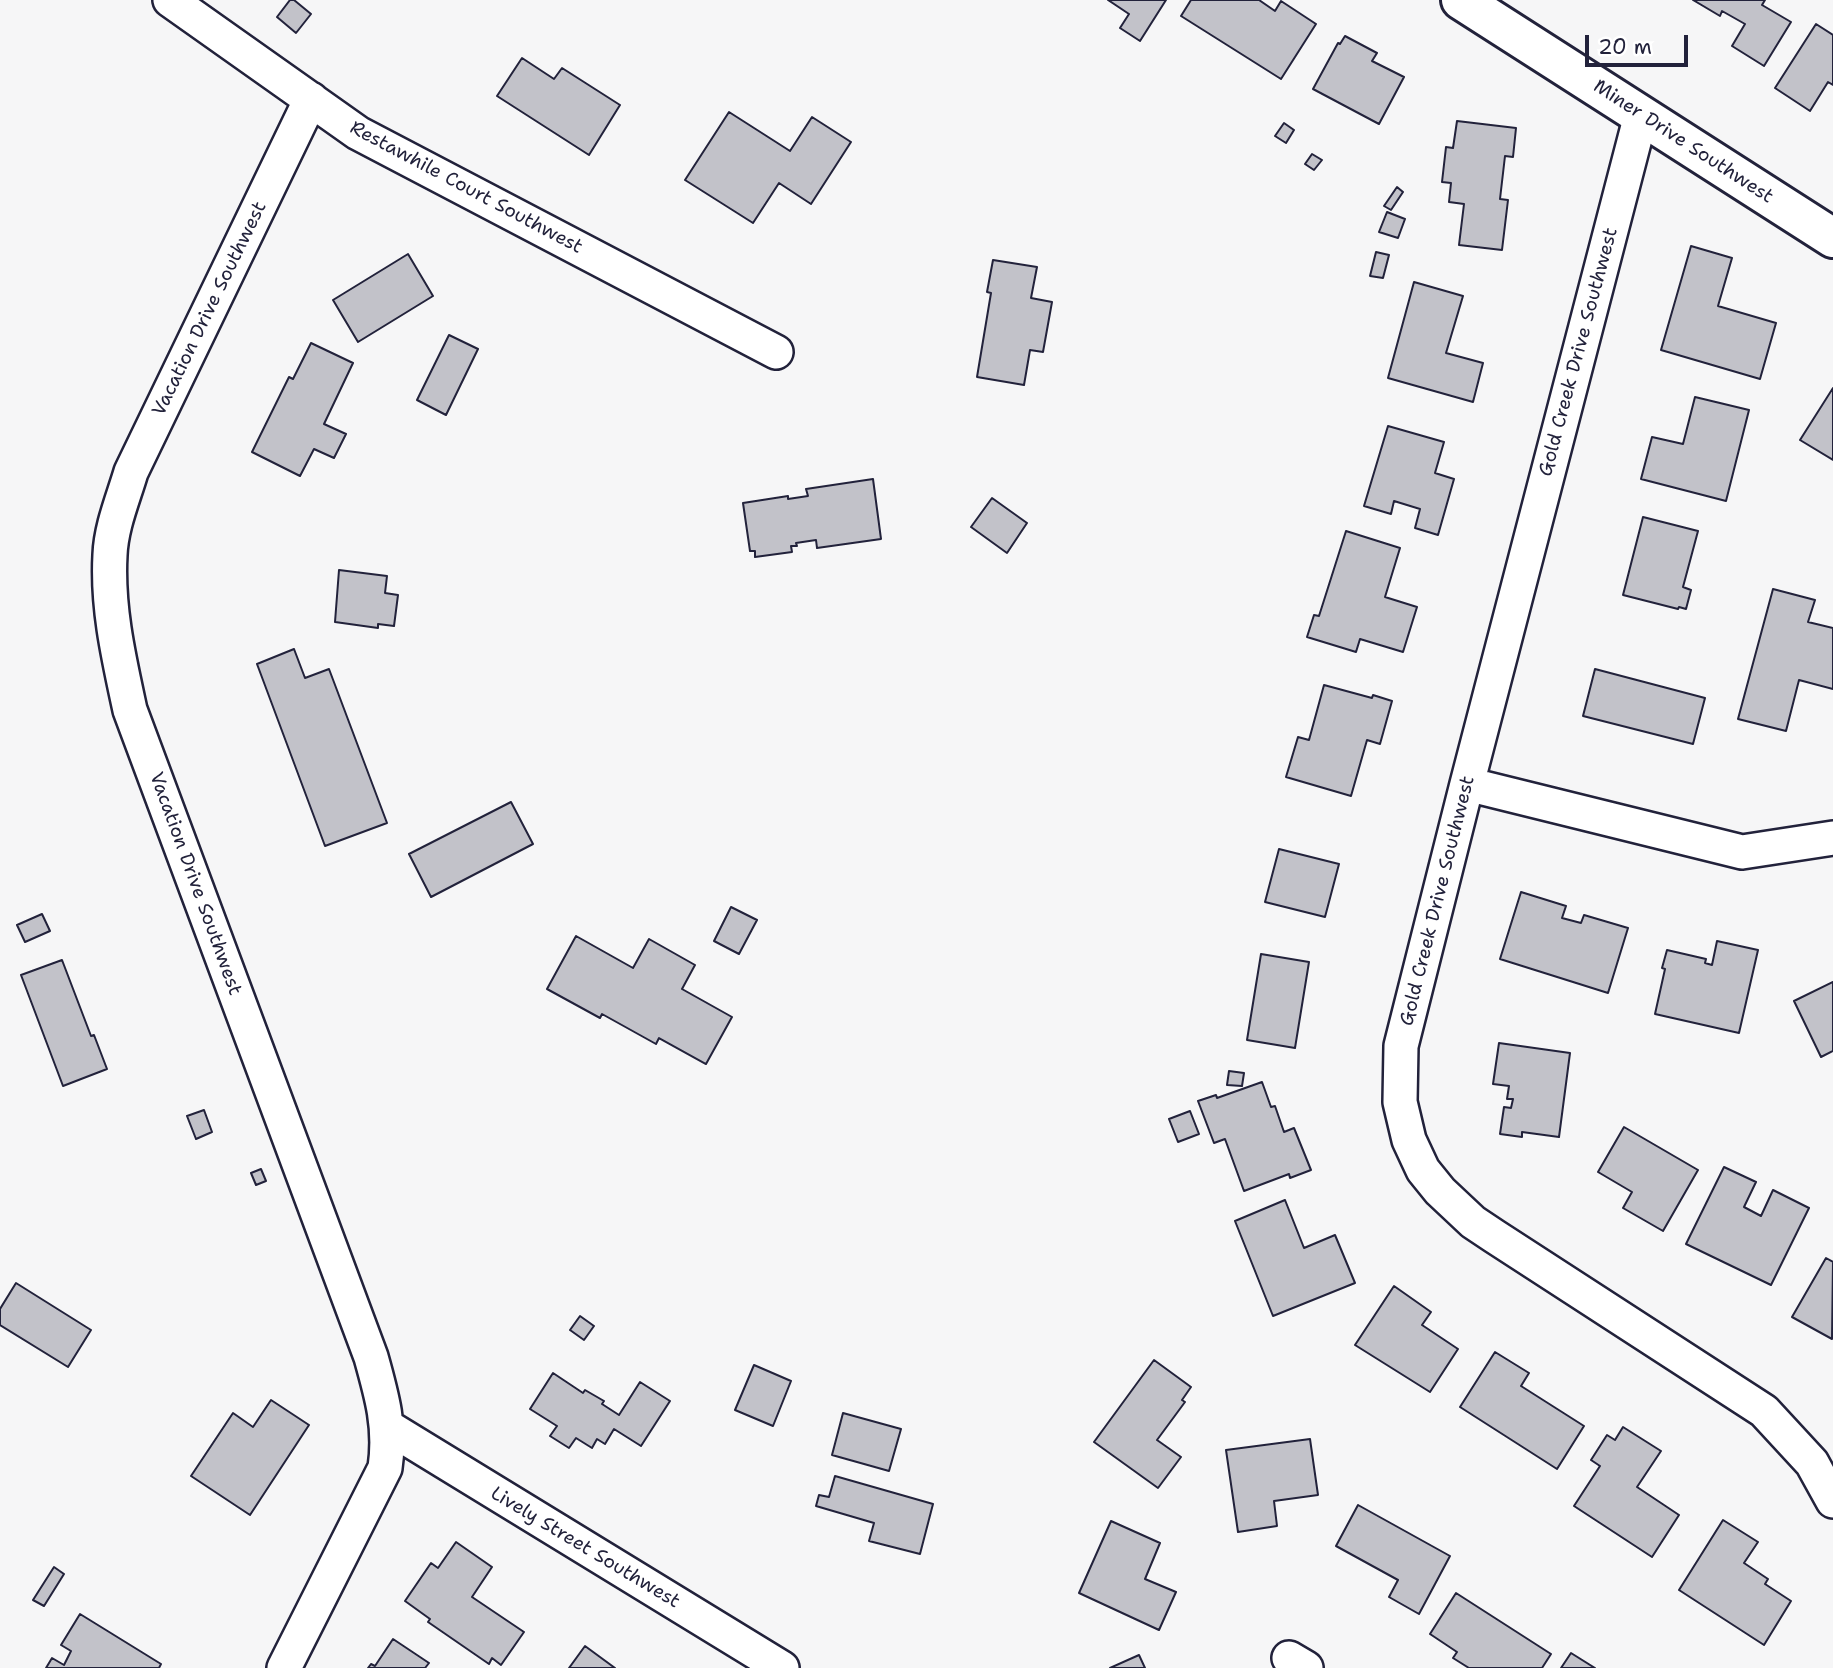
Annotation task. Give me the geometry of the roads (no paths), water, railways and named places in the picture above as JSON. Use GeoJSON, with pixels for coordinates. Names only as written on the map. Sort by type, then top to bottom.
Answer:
{"type":"FeatureCollection","features":[{"type":"Feature","properties":{"kind":"street","name":"Restawhile Court Southwest"},"geometry":{"type":"LineString","coordinates":[[170,0],[358,133],[776,352]]}},
{"type":"Feature","properties":{"kind":"street","name":"Miner Drive Southwest"},"geometry":{"type":"LineString","coordinates":[[1461,0],[1833,238]]}},
{"type":"Feature","properties":{"kind":"street","name":"Vacation Drive Southwest"},"geometry":{"type":"LineString","coordinates":[[285,1668],[385,1468],[388,1449],[386,1409],[371,1357],[130,710],[111,613],[110,554],[114,526],[131,472],[311,99]]}},
{"type":"Feature","properties":{"kind":"street","name":"Gold Creek Drive Southwest"},"geometry":{"type":"LineString","coordinates":[[1641,115],[1401,1046],[1400,1102],[1409,1140],[1423,1170],[1453,1205],[1473,1222],[1764,1411],[1812,1463],[1833,1501]]}},
{"type":"Feature","properties":{"kind":"street"},"geometry":{"type":"LineString","coordinates":[[1467,784],[1742,852],[1833,838]]}},
{"type":"Feature","properties":{"kind":"street","name":"Lively Street Southwest"},"geometry":{"type":"LineString","coordinates":[[388,1427],[782,1668]]}}]}
